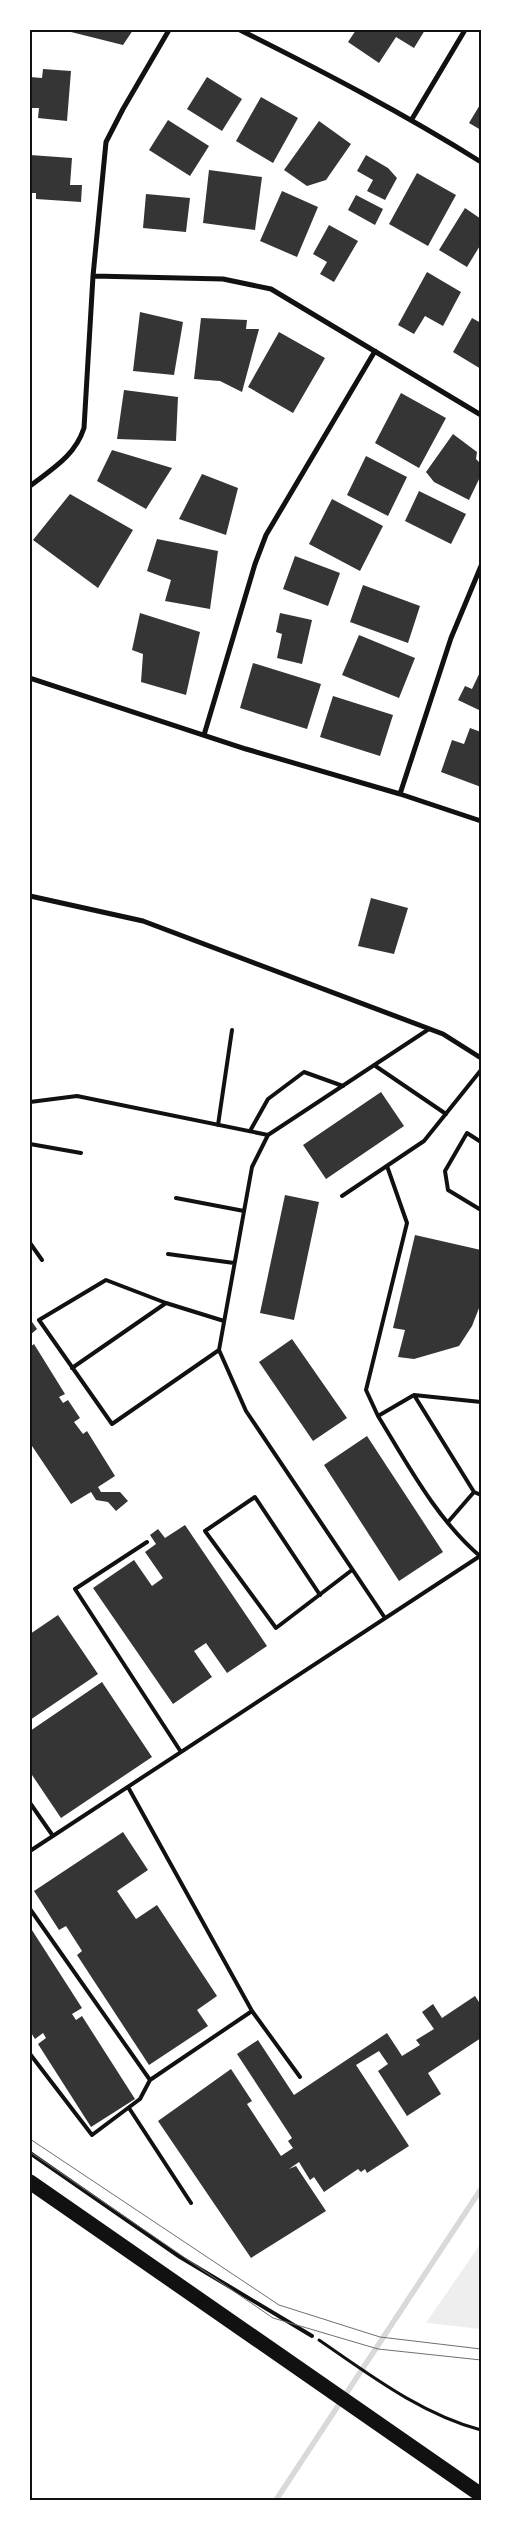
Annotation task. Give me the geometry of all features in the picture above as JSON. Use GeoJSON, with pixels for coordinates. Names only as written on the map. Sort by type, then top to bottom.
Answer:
{"type":"FeatureCollection","features":[{"type":"Feature","properties":{"kind":"highway"},"geometry":{"type":"LineString","coordinates":[[30,2182],[481,2495]]}},
{"type":"Feature","properties":{"kind":"street"},"geometry":{"type":"LineString","coordinates":[[30,486],[69,456],[80,441],[84,428],[93,276],[106,142],[123,108],[169,30]]}},
{"type":"Feature","properties":{"kind":"street"},"geometry":{"type":"LineString","coordinates":[[240,30],[412,119],[481,162]]}},
{"type":"Feature","properties":{"kind":"street"},"geometry":{"type":"LineString","coordinates":[[412,119],[465,30]]}},
{"type":"Feature","properties":{"kind":"street"},"geometry":{"type":"LineString","coordinates":[[93,276],[223,279],[271,289],[481,414]]}},
{"type":"Feature","properties":{"kind":"street"},"geometry":{"type":"LineString","coordinates":[[204,735],[255,564],[266,535],[375,351]]}},
{"type":"Feature","properties":{"kind":"street"},"geometry":{"type":"LineString","coordinates":[[400,794],[451,638],[481,566]]}},
{"type":"Feature","properties":{"kind":"street"},"geometry":{"type":"LineString","coordinates":[[30,678],[204,735],[400,794],[481,821]]}},
{"type":"Feature","properties":{"kind":"street"},"geometry":{"type":"LineString","coordinates":[[30,896],[143,921],[443,1034],[481,1058]]}},
{"type":"Feature","properties":{"kind":"lane"},"geometry":{"type":"LineString","coordinates":[[385,1618],[246,1411],[219,1350],[252,1167],[268,1135],[429,1029]]}},
{"type":"Feature","properties":{"kind":"lane"},"geometry":{"type":"LineString","coordinates":[[218,1125],[232,1030]]}},
{"type":"Feature","properties":{"kind":"lane"},"geometry":{"type":"LineString","coordinates":[[374,1065],[446,1114]]}},
{"type":"Feature","properties":{"kind":"lane"},"geometry":{"type":"LineString","coordinates":[[342,1196],[424,1141],[481,1070]]}},
{"type":"Feature","properties":{"kind":"lane"},"geometry":{"type":"LineString","coordinates":[[250,1131],[268,1099],[304,1072],[343,1086]]}},
{"type":"Feature","properties":{"kind":"lane"},"geometry":{"type":"LineString","coordinates":[[30,1102],[77,1096],[268,1135]]}},
{"type":"Feature","properties":{"kind":"lane"},"geometry":{"type":"LineString","coordinates":[[481,1142],[467,1133],[444,1171],[448,1190],[481,1210]]}},
{"type":"Feature","properties":{"kind":"lane"},"geometry":{"type":"LineString","coordinates":[[30,1144],[80,1153]]}},
{"type":"Feature","properties":{"kind":"lane"},"geometry":{"type":"LineString","coordinates":[[30,1851],[480,1556],[464,1542],[418,1481],[378,1416],[366,1390],[407,1223],[387,1166]]}},
{"type":"Feature","properties":{"kind":"lane"},"geometry":{"type":"LineString","coordinates":[[176,1198],[244,1211]]}},
{"type":"Feature","properties":{"kind":"lane"},"geometry":{"type":"LineString","coordinates":[[30,1243],[42,1260]]}},
{"type":"Feature","properties":{"kind":"lane"},"geometry":{"type":"LineString","coordinates":[[168,1254],[234,1264]]}},
{"type":"Feature","properties":{"kind":"lane"},"geometry":{"type":"LineString","coordinates":[[219,1350],[112,1424],[39,1320],[106,1280],[166,1303],[224,1321]]}},
{"type":"Feature","properties":{"kind":"lane"},"geometry":{"type":"LineString","coordinates":[[72,1368],[166,1303]]}},
{"type":"Feature","properties":{"kind":"lane"},"geometry":{"type":"LineString","coordinates":[[378,1416],[414,1395],[481,1402]]}},
{"type":"Feature","properties":{"kind":"lane"},"geometry":{"type":"LineString","coordinates":[[414,1395],[474,1492],[481,1494]]}},
{"type":"Feature","properties":{"kind":"lane"},"geometry":{"type":"LineString","coordinates":[[448,1522],[474,1492]]}},
{"type":"Feature","properties":{"kind":"lane"},"geometry":{"type":"LineString","coordinates":[[320,1595],[255,1497],[205,1531],[276,1628],[320,1595],[352,1570]]}},
{"type":"Feature","properties":{"kind":"lane"},"geometry":{"type":"LineString","coordinates":[[147,1542],[75,1589],[182,1752]]}},
{"type":"Feature","properties":{"kind":"lane"},"geometry":{"type":"LineString","coordinates":[[128,1787],[252,2011],[300,2077]]}},
{"type":"Feature","properties":{"kind":"lane"},"geometry":{"type":"LineString","coordinates":[[30,1803],[53,1836]]}},
{"type":"Feature","properties":{"kind":"lane"},"geometry":{"type":"LineString","coordinates":[[30,1909],[150,2080]]}},
{"type":"Feature","properties":{"kind":"lane"},"geometry":{"type":"LineString","coordinates":[[30,2054],[92,2135],[140,2099],[150,2080],[252,2011]]}},
{"type":"Feature","properties":{"kind":"lane"},"geometry":{"type":"LineString","coordinates":[[129,2108],[191,2203]]}},
{"type":"Feature","properties":{"kind":"lane"},"geometry":{"type":"LineString","coordinates":[[30,2153],[180,2257],[312,2336]]}},
{"type":"Feature","properties":{"kind":"path"},"geometry":{"type":"LineString","coordinates":[[312,2336],[396,2392],[432,2412],[481,2430]]}},
{"type":"Feature","properties":{"kind":"shaded area"},"geometry":{"type":"Polygon","coordinates":[[[481,2243],[481,2329],[426,2323],[481,2243]]]}},
{"type":"Feature","properties":{"kind":"building"},"geometry":{"type":"Polygon","coordinates":[[[63,30],[133,30],[123,45],[63,30]]]}},
{"type":"Feature","properties":{"kind":"building"},"geometry":{"type":"Polygon","coordinates":[[[356,30],[425,30],[414,48],[396,37],[379,63],[348,42],[356,30]]]}},
{"type":"Feature","properties":{"kind":"building"},"geometry":{"type":"Polygon","coordinates":[[[43,69],[71,71],[67,121],[38,118],[39,108],[30,108],[30,77],[42,78],[43,69]]]}},
{"type":"Feature","properties":{"kind":"building"},"geometry":{"type":"Polygon","coordinates":[[[207,77],[242,99],[222,131],[187,109],[207,77]]]}},
{"type":"Feature","properties":{"kind":"building"},"geometry":{"type":"Polygon","coordinates":[[[261,97],[298,118],[273,163],[236,141],[261,97]]]}},
{"type":"Feature","properties":{"kind":"building"},"geometry":{"type":"Polygon","coordinates":[[[481,103],[481,130],[469,123],[481,103]]]}},
{"type":"Feature","properties":{"kind":"building"},"geometry":{"type":"Polygon","coordinates":[[[168,120],[209,146],[190,176],[149,150],[168,120]]]}},
{"type":"Feature","properties":{"kind":"building"},"geometry":{"type":"Polygon","coordinates":[[[319,121],[351,144],[326,180],[307,186],[284,170],[319,121]]]}},
{"type":"Feature","properties":{"kind":"building"},"geometry":{"type":"Polygon","coordinates":[[[30,155],[72,158],[70,185],[82,185],[81,202],[36,199],[36,193],[30,193],[30,155]]]}},
{"type":"Feature","properties":{"kind":"building"},"geometry":{"type":"Polygon","coordinates":[[[366,155],[388,168],[397,178],[385,200],[367,191],[373,180],[357,171],[366,155]]]}},
{"type":"Feature","properties":{"kind":"building"},"geometry":{"type":"Polygon","coordinates":[[[209,170],[262,177],[255,230],[203,223],[209,170]]]}},
{"type":"Feature","properties":{"kind":"building"},"geometry":{"type":"Polygon","coordinates":[[[417,173],[456,195],[428,246],[389,224],[417,173]]]}},
{"type":"Feature","properties":{"kind":"building"},"geometry":{"type":"Polygon","coordinates":[[[282,191],[318,207],[297,257],[260,241],[282,191]]]}},
{"type":"Feature","properties":{"kind":"building"},"geometry":{"type":"Polygon","coordinates":[[[146,194],[190,198],[186,232],[143,228],[146,194]]]}},
{"type":"Feature","properties":{"kind":"building"},"geometry":{"type":"Polygon","coordinates":[[[356,195],[383,209],[375,225],[348,210],[356,195]]]}},
{"type":"Feature","properties":{"kind":"building"},"geometry":{"type":"Polygon","coordinates":[[[465,208],[481,219],[481,244],[467,267],[439,250],[465,208]]]}},
{"type":"Feature","properties":{"kind":"building"},"geometry":{"type":"Polygon","coordinates":[[[329,225],[358,241],[334,282],[320,274],[327,262],[313,254],[329,225]]]}},
{"type":"Feature","properties":{"kind":"building"},"geometry":{"type":"Polygon","coordinates":[[[427,272],[461,292],[443,326],[425,316],[414,334],[398,325],[427,272]]]}},
{"type":"Feature","properties":{"kind":"building"},"geometry":{"type":"Polygon","coordinates":[[[140,312],[183,322],[174,375],[133,371],[140,312]]]}},
{"type":"Feature","properties":{"kind":"building"},"geometry":{"type":"Polygon","coordinates":[[[201,318],[247,320],[246,329],[259,329],[242,392],[220,381],[194,379],[201,318]]]}},
{"type":"Feature","properties":{"kind":"building"},"geometry":{"type":"Polygon","coordinates":[[[472,318],[481,323],[481,369],[453,352],[472,318]]]}},
{"type":"Feature","properties":{"kind":"building"},"geometry":{"type":"Polygon","coordinates":[[[279,332],[325,358],[293,413],[248,387],[279,332]]]}},
{"type":"Feature","properties":{"kind":"building"},"geometry":{"type":"Polygon","coordinates":[[[124,390],[178,397],[176,441],[117,439],[124,390]]]}},
{"type":"Feature","properties":{"kind":"building"},"geometry":{"type":"Polygon","coordinates":[[[401,393],[446,418],[419,468],[375,443],[401,393]]]}},
{"type":"Feature","properties":{"kind":"building"},"geometry":{"type":"Polygon","coordinates":[[[453,434],[477,452],[476,459],[481,464],[481,475],[469,500],[434,482],[426,472],[453,434]]]}},
{"type":"Feature","properties":{"kind":"building"},"geometry":{"type":"Polygon","coordinates":[[[112,450],[172,468],[146,509],[97,481],[112,450]]]}},
{"type":"Feature","properties":{"kind":"building"},"geometry":{"type":"Polygon","coordinates":[[[366,456],[407,477],[388,516],[347,495],[366,456]]]}},
{"type":"Feature","properties":{"kind":"building"},"geometry":{"type":"Polygon","coordinates":[[[202,474],[238,488],[226,535],[179,519],[202,474]]]}},
{"type":"Feature","properties":{"kind":"building"},"geometry":{"type":"Polygon","coordinates":[[[419,491],[466,514],[451,544],[405,521],[419,491]]]}},
{"type":"Feature","properties":{"kind":"building"},"geometry":{"type":"Polygon","coordinates":[[[70,494],[133,530],[98,588],[33,540],[70,494]]]}},
{"type":"Feature","properties":{"kind":"building"},"geometry":{"type":"Polygon","coordinates":[[[332,499],[383,526],[360,571],[309,544],[332,499]]]}},
{"type":"Feature","properties":{"kind":"building"},"geometry":{"type":"Polygon","coordinates":[[[157,539],[218,551],[210,609],[165,601],[171,580],[147,571],[157,539]]]}},
{"type":"Feature","properties":{"kind":"building"},"geometry":{"type":"Polygon","coordinates":[[[295,556],[340,573],[328,606],[283,589],[295,556]]]}},
{"type":"Feature","properties":{"kind":"building"},"geometry":{"type":"Polygon","coordinates":[[[363,585],[420,606],[408,643],[350,622],[363,585]]]}},
{"type":"Feature","properties":{"kind":"building"},"geometry":{"type":"Polygon","coordinates":[[[140,613],[200,632],[186,695],[141,682],[143,654],[132,650],[140,613]]]}},
{"type":"Feature","properties":{"kind":"building"},"geometry":{"type":"Polygon","coordinates":[[[280,613],[312,620],[302,664],[277,658],[282,634],[276,632],[280,613]]]}},
{"type":"Feature","properties":{"kind":"building"},"geometry":{"type":"Polygon","coordinates":[[[359,635],[415,658],[399,698],[342,675],[359,635]]]}},
{"type":"Feature","properties":{"kind":"building"},"geometry":{"type":"Polygon","coordinates":[[[253,663],[321,684],[307,729],[240,708],[253,663]]]}},
{"type":"Feature","properties":{"kind":"building"},"geometry":{"type":"Polygon","coordinates":[[[481,670],[481,711],[458,700],[465,686],[472,689],[481,670]]]}},
{"type":"Feature","properties":{"kind":"building"},"geometry":{"type":"Polygon","coordinates":[[[333,696],[393,715],[380,756],[320,737],[333,696]]]}},
{"type":"Feature","properties":{"kind":"building"},"geometry":{"type":"Polygon","coordinates":[[[470,728],[481,732],[481,787],[441,772],[452,740],[464,744],[470,728]]]}},
{"type":"Feature","properties":{"kind":"building"},"geometry":{"type":"Polygon","coordinates":[[[371,898],[408,908],[394,954],[358,946],[371,898]]]}},
{"type":"Feature","properties":{"kind":"building"},"geometry":{"type":"Polygon","coordinates":[[[381,1092],[404,1126],[326,1179],[303,1145],[381,1092]]]}},
{"type":"Feature","properties":{"kind":"building"},"geometry":{"type":"Polygon","coordinates":[[[285,1195],[319,1202],[294,1320],[260,1313],[285,1195]]]}},
{"type":"Feature","properties":{"kind":"building"},"geometry":{"type":"Polygon","coordinates":[[[415,1235],[481,1250],[481,1303],[472,1326],[459,1346],[414,1359],[398,1357],[405,1330],[393,1328],[415,1235]]]}},
{"type":"Feature","properties":{"kind":"building"},"geometry":{"type":"Polygon","coordinates":[[[30,1319],[37,1329],[30,1335],[30,1319]]]}},
{"type":"Feature","properties":{"kind":"building"},"geometry":{"type":"Polygon","coordinates":[[[292,1339],[347,1418],[313,1441],[259,1362],[292,1339]]]}},
{"type":"Feature","properties":{"kind":"building"},"geometry":{"type":"Polygon","coordinates":[[[34,1344],[65,1394],[59,1397],[63,1403],[68,1400],[80,1418],[74,1422],[83,1434],[87,1431],[115,1476],[98,1487],[101,1492],[120,1492],[128,1501],[116,1511],[108,1502],[96,1500],[91,1492],[71,1504],[30,1443],[30,1347],[34,1344]]]}},
{"type":"Feature","properties":{"kind":"building"},"geometry":{"type":"Polygon","coordinates":[[[367,1436],[443,1552],[399,1581],[324,1465],[367,1436]]]}},
{"type":"Feature","properties":{"kind":"building"},"geometry":{"type":"Polygon","coordinates":[[[185,1525],[267,1646],[227,1673],[206,1643],[194,1651],[212,1677],[173,1704],[93,1588],[134,1560],[152,1586],[163,1578],[145,1552],[156,1544],[150,1535],[158,1529],[165,1538],[185,1525]]]}},
{"type":"Feature","properties":{"kind":"building"},"geometry":{"type":"Polygon","coordinates":[[[58,1615],[98,1674],[30,1720],[30,1634],[58,1615]]]}},
{"type":"Feature","properties":{"kind":"building"},"geometry":{"type":"Polygon","coordinates":[[[102,1682],[152,1757],[61,1818],[30,1772],[30,1731],[102,1682]]]}},
{"type":"Feature","properties":{"kind":"building"},"geometry":{"type":"Polygon","coordinates":[[[123,1832],[148,1870],[117,1891],[136,1919],[157,1905],[217,1996],[197,2010],[208,2026],[149,2065],[77,1955],[82,1951],[66,1926],[59,1930],[34,1891],[123,1832]]]}},
{"type":"Feature","properties":{"kind":"building"},"geometry":{"type":"Polygon","coordinates":[[[30,1927],[82,2008],[72,2014],[76,2020],[82,2016],[135,2099],[91,2127],[38,2044],[46,2038],[43,2033],[35,2039],[30,2031],[30,1927]]]}},
{"type":"Feature","properties":{"kind":"building"},"geometry":{"type":"Polygon","coordinates":[[[475,1996],[481,2005],[481,2038],[428,2073],[441,2094],[407,2116],[378,2071],[388,2064],[379,2051],[356,2065],[409,2146],[367,2173],[365,2169],[361,2172],[358,2169],[324,2192],[314,2177],[310,2180],[299,2162],[289,2169],[296,2166],[326,2211],[251,2258],[158,2121],[231,2069],[252,2101],[247,2104],[281,2156],[293,2148],[288,2141],[292,2138],[237,2054],[258,2040],[294,2095],[387,2033],[402,2056],[420,2045],[416,2040],[434,2029],[422,2012],[433,2004],[442,2018],[475,1996]]]}},
{"type":"Feature","properties":{"kind":"waterway"},"geometry":{"type":"LineString","coordinates":[[276,2500],[481,2189]]}},
{"type":"Feature","properties":{"kind":"tram line"},"geometry":{"type":"LineString","coordinates":[[30,2139],[279,2305],[380,2337],[481,2349]]}},
{"type":"Feature","properties":{"kind":"tram line"},"geometry":{"type":"LineString","coordinates":[[30,2152],[273,2318],[378,2349],[481,2360]]}}]}
